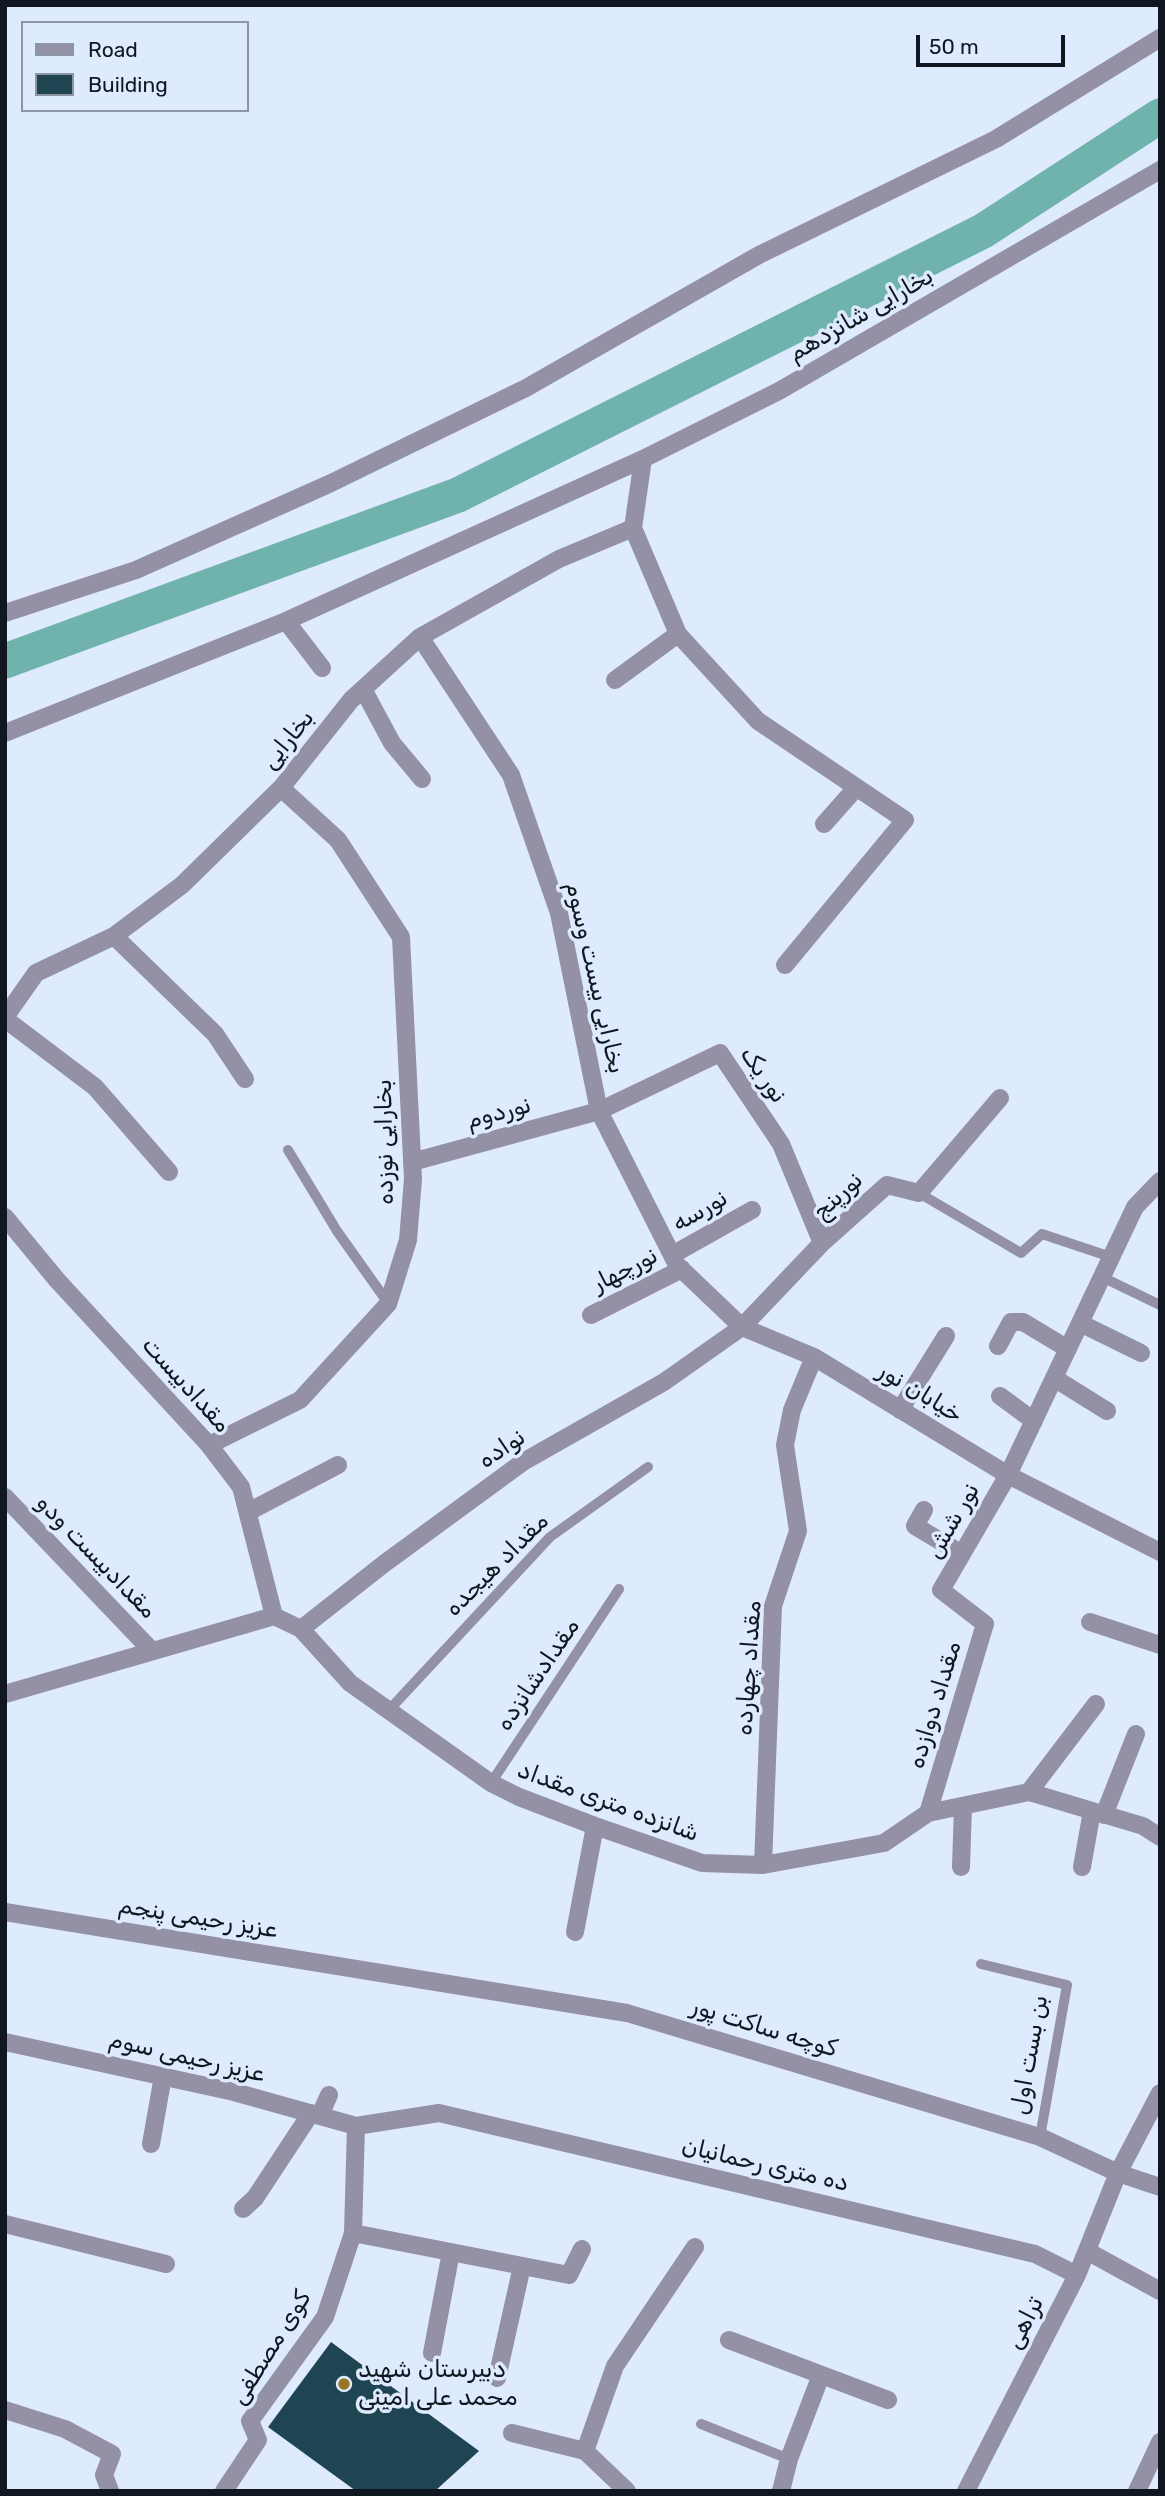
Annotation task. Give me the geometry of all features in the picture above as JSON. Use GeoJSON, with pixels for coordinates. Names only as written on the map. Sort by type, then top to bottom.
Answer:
{"type":"FeatureCollection","features":[{"type":"Feature","properties":{"kind":"street"},"geometry":{"type":"LineString","coordinates":[[5,613],[136,570],[329,484],[514,394],[759,255],[996,139],[1160,38]]}},
{"type":"Feature","properties":{"kind":"street","name":"بخارایی شانزدهم"},"geometry":{"type":"LineString","coordinates":[[5,733],[286,621],[643,459],[779,391],[1160,170]]}},
{"type":"Feature","properties":{"kind":"street"},"geometry":{"type":"LineString","coordinates":[[643,459],[634,528],[678,634],[758,721],[905,820],[785,965]]}},
{"type":"Feature","properties":{"kind":"street","name":"بخارایی"},"geometry":{"type":"LineString","coordinates":[[5,1018],[36,973],[114,936],[182,885],[281,788],[351,700],[420,637],[559,559],[634,528]]}},
{"type":"Feature","properties":{"kind":"street"},"geometry":{"type":"LineString","coordinates":[[286,621],[322,668]]}},
{"type":"Feature","properties":{"kind":"street"},"geometry":{"type":"LineString","coordinates":[[615,680],[678,634]]}},
{"type":"Feature","properties":{"kind":"street","name":"بخارایی بیست وسوم"},"geometry":{"type":"LineString","coordinates":[[420,637],[511,775],[559,914],[599,1111]]}},
{"type":"Feature","properties":{"kind":"street"},"geometry":{"type":"LineString","coordinates":[[363,690],[392,743],[422,779]]}},
{"type":"Feature","properties":{"kind":"street","name":"بخارایی نوزده"},"geometry":{"type":"LineString","coordinates":[[209,1445],[300,1400],[388,1304],[408,1240],[412,1162],[401,937],[338,840],[281,788]]}},
{"type":"Feature","properties":{"kind":"street"},"geometry":{"type":"LineString","coordinates":[[824,824],[856,788]]}},
{"type":"Feature","properties":{"kind":"street"},"geometry":{"type":"LineString","coordinates":[[114,936],[215,1034],[244,1079]]}},
{"type":"Feature","properties":{"kind":"street"},"geometry":{"type":"LineString","coordinates":[[5,1018],[95,1087],[169,1172]]}},
{"type":"Feature","properties":{"kind":"street","name":"نور یک"},"geometry":{"type":"LineString","coordinates":[[599,1111],[720,1053],[781,1144],[822,1243]]}},
{"type":"Feature","properties":{"kind":"street"},"geometry":{"type":"LineString","coordinates":[[919,1193],[1000,1098]]}},
{"type":"Feature","properties":{"kind":"street","name":"نوردوم"},"geometry":{"type":"LineString","coordinates":[[412,1162],[599,1111]]}},
{"type":"Feature","properties":{"kind":"street","name":"خیابان نور"},"geometry":{"type":"LineString","coordinates":[[599,1111],[677,1262],[742,1327],[814,1357],[1007,1475],[1160,1552]]}},
{"type":"Feature","properties":{"kind":"street"},"geometry":{"type":"LineString","coordinates":[[1007,1475],[1135,1207],[1160,1181]]}},
{"type":"Feature","properties":{"kind":"street","name":"نورپنج"},"geometry":{"type":"LineString","coordinates":[[742,1327],[822,1243],[887,1185],[919,1193]]}},
{"type":"Feature","properties":{"kind":"street","name":"نورسه"},"geometry":{"type":"LineString","coordinates":[[677,1262],[752,1210]]}},
{"type":"Feature","properties":{"kind":"street","name":"مقدادبیست"},"geometry":{"type":"LineString","coordinates":[[5,1217],[57,1280],[209,1445],[241,1486],[274,1616]]}},
{"type":"Feature","properties":{"kind":"street","name":"نورچهار"},"geometry":{"type":"LineString","coordinates":[[591,1315],[677,1262]]}},
{"type":"Feature","properties":{"kind":"street"},"geometry":{"type":"LineString","coordinates":[[998,1346],[1011,1321],[1023,1321],[1068,1349]]}},
{"type":"Feature","properties":{"kind":"street"},"geometry":{"type":"LineString","coordinates":[[1080,1323],[1141,1353]]}},
{"type":"Feature","properties":{"kind":"street","name":"نواده"},"geometry":{"type":"LineString","coordinates":[[301,1629],[385,1563],[523,1462],[664,1382],[742,1327]]}},
{"type":"Feature","properties":{"kind":"street"},"geometry":{"type":"LineString","coordinates":[[900,1410],[946,1336]]}},
{"type":"Feature","properties":{"kind":"street","name":"مقداد چهارده"},"geometry":{"type":"LineString","coordinates":[[763,1865],[773,1606],[798,1531],[785,1445],[792,1410],[814,1357]]}},
{"type":"Feature","properties":{"kind":"street"},"geometry":{"type":"LineString","coordinates":[[1054,1378],[1107,1411]]}},
{"type":"Feature","properties":{"kind":"street"},"geometry":{"type":"LineString","coordinates":[[1000,1396],[1034,1421]]}},
{"type":"Feature","properties":{"kind":"street"},"geometry":{"type":"LineString","coordinates":[[248,1511],[338,1465]]}},
{"type":"Feature","properties":{"kind":"street","name":"نور شش"},"geometry":{"type":"LineString","coordinates":[[941,1590],[1007,1475]]}},
{"type":"Feature","properties":{"kind":"street","name":"مقدادبیست ودو"},"geometry":{"type":"LineString","coordinates":[[5,1497],[152,1651]]}},
{"type":"Feature","properties":{"kind":"street"},"geometry":{"type":"LineString","coordinates":[[924,1510],[915,1526],[962,1554]]}},
{"type":"Feature","properties":{"kind":"street","name":"مقداد دوازده"},"geometry":{"type":"LineString","coordinates":[[928,1813],[985,1623],[941,1590]]}},
{"type":"Feature","properties":{"kind":"street"},"geometry":{"type":"LineString","coordinates":[[5,1694],[274,1616]]}},
{"type":"Feature","properties":{"kind":"street","name":"شانزده متری مقداد"},"geometry":{"type":"LineString","coordinates":[[274,1616],[301,1629],[350,1683],[491,1783],[519,1797],[595,1826],[702,1863],[763,1865],[884,1843],[928,1813],[1029,1792],[1143,1826],[1160,1837]]}},
{"type":"Feature","properties":{"kind":"street"},"geometry":{"type":"LineString","coordinates":[[1090,1622],[1160,1645]]}},
{"type":"Feature","properties":{"kind":"street"},"geometry":{"type":"LineString","coordinates":[[1029,1792],[1096,1704]]}},
{"type":"Feature","properties":{"kind":"street"},"geometry":{"type":"LineString","coordinates":[[1082,1867],[1098,1813],[1136,1734]]}},
{"type":"Feature","properties":{"kind":"street"},"geometry":{"type":"LineString","coordinates":[[961,1867],[963,1806]]}},
{"type":"Feature","properties":{"kind":"street"},"geometry":{"type":"LineString","coordinates":[[575,1933],[595,1826]]}},
{"type":"Feature","properties":{"kind":"street","name":"عزیز رحیمی پنجم"},"geometry":{"type":"LineString","coordinates":[[5,1912],[383,1973]]}},
{"type":"Feature","properties":{"kind":"street","name":"کوچه ساکت پور"},"geometry":{"type":"LineString","coordinates":[[383,1973],[627,2013],[1040,2137],[1118,2173],[1160,2187]]}},
{"type":"Feature","properties":{"kind":"street","name":"عزیز رحیمی سوم"},"geometry":{"type":"LineString","coordinates":[[5,2042],[234,2092],[356,2126]]}},
{"type":"Feature","properties":{"kind":"street"},"geometry":{"type":"LineString","coordinates":[[151,2144],[163,2076]]}},
{"type":"Feature","properties":{"kind":"street","name":"تراهی"},"geometry":{"type":"LineString","coordinates":[[966,2491],[1077,2275],[1118,2173],[1160,2093]]}},
{"type":"Feature","properties":{"kind":"street"},"geometry":{"type":"LineString","coordinates":[[243,2209],[255,2198],[329,2095]]}},
{"type":"Feature","properties":{"kind":"street","name":"ده متری رحمانیان"},"geometry":{"type":"LineString","coordinates":[[356,2126],[439,2113],[1035,2254],[1077,2275]]}},
{"type":"Feature","properties":{"kind":"street"},"geometry":{"type":"LineString","coordinates":[[356,2126],[353,2232],[569,2275],[582,2249]]}},
{"type":"Feature","properties":{"kind":"street"},"geometry":{"type":"LineString","coordinates":[[5,2224],[166,2264]]}},
{"type":"Feature","properties":{"kind":"street","name":"کوی مصطفی"},"geometry":{"type":"LineString","coordinates":[[224,2491],[258,2440],[250,2421],[325,2317],[353,2232]]}},
{"type":"Feature","properties":{"kind":"street"},"geometry":{"type":"LineString","coordinates":[[585,2451],[615,2366],[695,2247]]}},
{"type":"Feature","properties":{"kind":"street"},"geometry":{"type":"LineString","coordinates":[[1087,2251],[1160,2291]]}},
{"type":"Feature","properties":{"kind":"street"},"geometry":{"type":"LineString","coordinates":[[432,2353],[451,2252]]}},
{"type":"Feature","properties":{"kind":"street"},"geometry":{"type":"LineString","coordinates":[[497,2378],[522,2266]]}},
{"type":"Feature","properties":{"kind":"street"},"geometry":{"type":"LineString","coordinates":[[729,2340],[888,2400]]}},
{"type":"Feature","properties":{"kind":"street"},"geometry":{"type":"LineString","coordinates":[[780,2491],[789,2459],[821,2375]]}},
{"type":"Feature","properties":{"kind":"street"},"geometry":{"type":"LineString","coordinates":[[5,2410],[65,2429],[112,2454],[103,2486]]}},
{"type":"Feature","properties":{"kind":"street"},"geometry":{"type":"LineString","coordinates":[[512,2433],[585,2451],[627,2491]]}},
{"type":"Feature","properties":{"kind":"street"},"geometry":{"type":"LineString","coordinates":[[1137,2491],[1160,2442]]}},
{"type":"Feature","properties":{"kind":"lane"},"geometry":{"type":"LineString","coordinates":[[288,1150],[337,1231],[388,1304]]}},
{"type":"Feature","properties":{"kind":"lane"},"geometry":{"type":"LineString","coordinates":[[919,1193],[1021,1253],[1042,1234],[1111,1257]]}},
{"type":"Feature","properties":{"kind":"lane"},"geometry":{"type":"LineString","coordinates":[[1102,1277],[1160,1305]]}},
{"type":"Feature","properties":{"kind":"lane","name":"مقداد هیجده"},"geometry":{"type":"LineString","coordinates":[[389,1710],[550,1537],[648,1467]]}},
{"type":"Feature","properties":{"kind":"lane","name":"مقدادشانزده"},"geometry":{"type":"LineString","coordinates":[[491,1783],[620,1589]]}},
{"type":"Feature","properties":{"kind":"lane","name":"بن بست اول"},"geometry":{"type":"LineString","coordinates":[[981,1964],[1067,1985],[1040,2137]]}},
{"type":"Feature","properties":{"kind":"lane"},"geometry":{"type":"LineString","coordinates":[[701,2424],[789,2459]]}},
{"type":"Feature","properties":{"kind":"building","name":"دبیرستان شهید محمد علی امینی"},"geometry":{"type":"Polygon","coordinates":[[[331,2342],[479,2451],[435,2491],[356,2491],[268,2427],[331,2342]]]}},
{"type":"Feature","properties":{"kind":"waterway"},"geometry":{"type":"LineString","coordinates":[[5,661],[458,495],[983,231],[1160,116]]}},
{"type":"Feature","properties":{"kind":"place","name":"دبیرستان شهید محمد علی امینی"},"geometry":{"type":"Point","coordinates":[344,2384]}}]}
